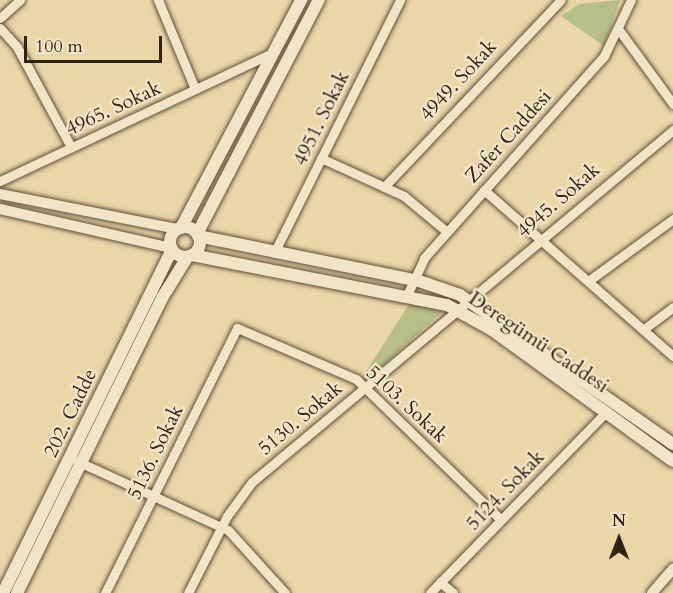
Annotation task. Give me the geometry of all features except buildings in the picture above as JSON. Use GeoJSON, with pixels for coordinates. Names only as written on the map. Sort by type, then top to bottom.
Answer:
{"type":"FeatureCollection","features":[{"type":"Feature","properties":{"kind":"main road"},"geometry":{"type":"LineString","coordinates":[[179,228],[301,0]]}},
{"type":"Feature","properties":{"kind":"main road"},"geometry":{"type":"LineString","coordinates":[[198,235],[320,0]]}},
{"type":"Feature","properties":{"kind":"main road","name":"Deregümü Caddesi"},"geometry":{"type":"LineString","coordinates":[[179,228],[198,235],[274,253],[412,280],[471,301],[673,444]]}},
{"type":"Feature","properties":{"kind":"main road","name":"202. Cadde"},"geometry":{"type":"LineString","coordinates":[[17,593],[179,228]]}},
{"type":"Feature","properties":{"kind":"main road","name":"202. Cadde"},"geometry":{"type":"LineString","coordinates":[[3,593],[190,256],[198,235]]}},
{"type":"Feature","properties":{"kind":"main road","name":"Deregümü Caddesi"},"geometry":{"type":"LineString","coordinates":[[171,249],[190,256],[408,293],[457,309],[673,461]]}},
{"type":"Feature","properties":{"kind":"street"},"geometry":{"type":"LineString","coordinates":[[0,18],[20,0]]}},
{"type":"Feature","properties":{"kind":"street"},"geometry":{"type":"LineString","coordinates":[[158,0],[195,89]]}},
{"type":"Feature","properties":{"kind":"street","name":"4951. Sokak"},"geometry":{"type":"LineString","coordinates":[[274,253],[400,0]]}},
{"type":"Feature","properties":{"kind":"street"},"geometry":{"type":"LineString","coordinates":[[541,0],[547,10]]}},
{"type":"Feature","properties":{"kind":"street","name":"4949. Sokak"},"geometry":{"type":"LineString","coordinates":[[384,187],[547,10],[561,0]]}},
{"type":"Feature","properties":{"kind":"street","name":"Zafer Caddesi"},"geometry":{"type":"LineString","coordinates":[[408,293],[412,280],[447,232],[600,62],[619,30],[631,0]]}},
{"type":"Feature","properties":{"kind":"street"},"geometry":{"type":"LineString","coordinates":[[0,28],[17,47],[71,147]]}},
{"type":"Feature","properties":{"kind":"street"},"geometry":{"type":"LineString","coordinates":[[619,30],[673,104]]}},
{"type":"Feature","properties":{"kind":"street","name":"4965. Sokak"},"geometry":{"type":"LineString","coordinates":[[0,181],[274,52]]}},
{"type":"Feature","properties":{"kind":"street","name":"4945. Sokak"},"geometry":{"type":"LineString","coordinates":[[471,301],[542,238],[673,130]]}},
{"type":"Feature","properties":{"kind":"street"},"geometry":{"type":"LineString","coordinates":[[321,158],[384,187],[447,232]]}},
{"type":"Feature","properties":{"kind":"street"},"geometry":{"type":"LineString","coordinates":[[484,190],[591,279],[673,356]]}},
{"type":"Feature","properties":{"kind":"street"},"geometry":{"type":"LineString","coordinates":[[0,194],[179,228]]}},
{"type":"Feature","properties":{"kind":"street"},"geometry":{"type":"LineString","coordinates":[[0,209],[171,249]]}},
{"type":"Feature","properties":{"kind":"street"},"geometry":{"type":"LineString","coordinates":[[591,279],[673,219]]}},
{"type":"Feature","properties":{"kind":"street","name":"5130. Sokak"},"geometry":{"type":"LineString","coordinates":[[188,593],[221,527],[252,482],[457,309],[471,301]]}},
{"type":"Feature","properties":{"kind":"street"},"geometry":{"type":"LineString","coordinates":[[644,328],[673,307]]}},
{"type":"Feature","properties":{"kind":"street","name":"5103. Sokak"},"geometry":{"type":"LineString","coordinates":[[237,328],[339,369],[365,386],[501,520]]}},
{"type":"Feature","properties":{"kind":"street","name":"5136. Sokak"},"geometry":{"type":"LineString","coordinates":[[105,593],[237,328]]}},
{"type":"Feature","properties":{"kind":"street","name":"5124. Sokak"},"geometry":{"type":"LineString","coordinates":[[430,593],[606,412]]}},
{"type":"Feature","properties":{"kind":"street"},"geometry":{"type":"LineString","coordinates":[[76,460],[221,527],[285,593]]}},
{"type":"Feature","properties":{"kind":"street"},"geometry":{"type":"LineString","coordinates":[[652,593],[673,569]]}},
{"type":"Feature","properties":{"kind":"street"},"geometry":{"type":"LineString","coordinates":[[440,582],[453,593]]}},
{"type":"Feature","properties":{"kind":"green space"},"geometry":{"type":"Polygon","coordinates":[[[620,0],[604,46],[561,16],[579,4],[620,0]]]}},
{"type":"Feature","properties":{"kind":"green space"},"geometry":{"type":"Polygon","coordinates":[[[411,301],[443,311],[368,379],[364,375],[411,301]]]}}]}
